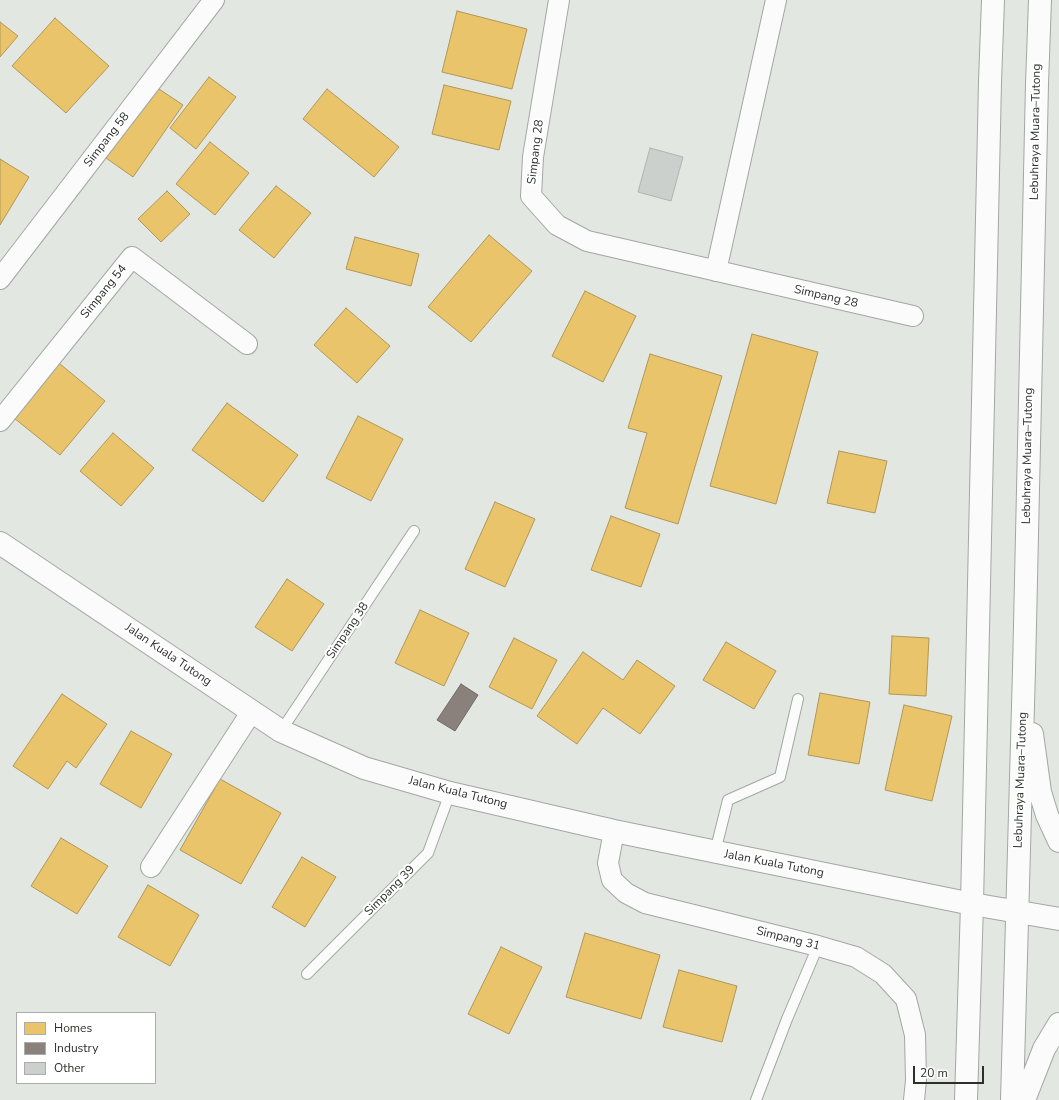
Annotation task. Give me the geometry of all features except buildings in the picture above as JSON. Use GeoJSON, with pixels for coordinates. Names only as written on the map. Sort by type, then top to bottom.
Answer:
{"type":"FeatureCollection","features":[{"type":"Feature","properties":{"kind":"main road"},"geometry":{"type":"LineString","coordinates":[[966,1100],[993,0]]}},
{"type":"Feature","properties":{"kind":"main road","name":"Lebuhraya Muara–Tutong"},"geometry":{"type":"LineString","coordinates":[[1012,1100],[1024,670],[1036,108],[1040,0]]}},
{"type":"Feature","properties":{"kind":"main road","name":"Jalan Kuala Tutong"},"geometry":{"type":"LineString","coordinates":[[0,543],[282,731],[364,768],[450,793],[614,831],[972,904],[1059,919]]}},
{"type":"Feature","properties":{"kind":"main road"},"geometry":{"type":"LineString","coordinates":[[1024,670],[1040,792],[1047,815],[1059,841]]}},
{"type":"Feature","properties":{"kind":"main road"},"geometry":{"type":"LineString","coordinates":[[1024,1100],[1044,1049],[1059,1024]]}},
{"type":"Feature","properties":{"kind":"street","name":"Simpang 58"},"geometry":{"type":"LineString","coordinates":[[0,279],[214,0]]}},
{"type":"Feature","properties":{"kind":"street","name":"Simpang 28"},"geometry":{"type":"LineString","coordinates":[[560,0],[533,157],[531,196],[557,225],[587,241],[913,316]]}},
{"type":"Feature","properties":{"kind":"street"},"geometry":{"type":"LineString","coordinates":[[716,271],[776,0]]}},
{"type":"Feature","properties":{"kind":"street","name":"Simpang 54"},"geometry":{"type":"LineString","coordinates":[[0,421],[132,257],[247,344]]}},
{"type":"Feature","properties":{"kind":"street"},"geometry":{"type":"LineString","coordinates":[[151,867],[252,711]]}},
{"type":"Feature","properties":{"kind":"street","name":"Simpang 31"},"geometry":{"type":"LineString","coordinates":[[614,831],[608,863],[612,880],[626,893],[645,903],[818,946],[856,957],[883,974],[906,998],[915,1035],[916,1080],[914,1100]]}},
{"type":"Feature","properties":{"kind":"lane","name":"Simpang 38"},"geometry":{"type":"LineString","coordinates":[[282,731],[414,531]]}},
{"type":"Feature","properties":{"kind":"lane"},"geometry":{"type":"LineString","coordinates":[[715,852],[728,800],[780,777],[798,699]]}},
{"type":"Feature","properties":{"kind":"lane","name":"Simpang 39"},"geometry":{"type":"LineString","coordinates":[[307,974],[428,853],[450,793]]}},
{"type":"Feature","properties":{"kind":"lane"},"geometry":{"type":"LineString","coordinates":[[756,1100],[787,1019],[818,946]]}}]}
